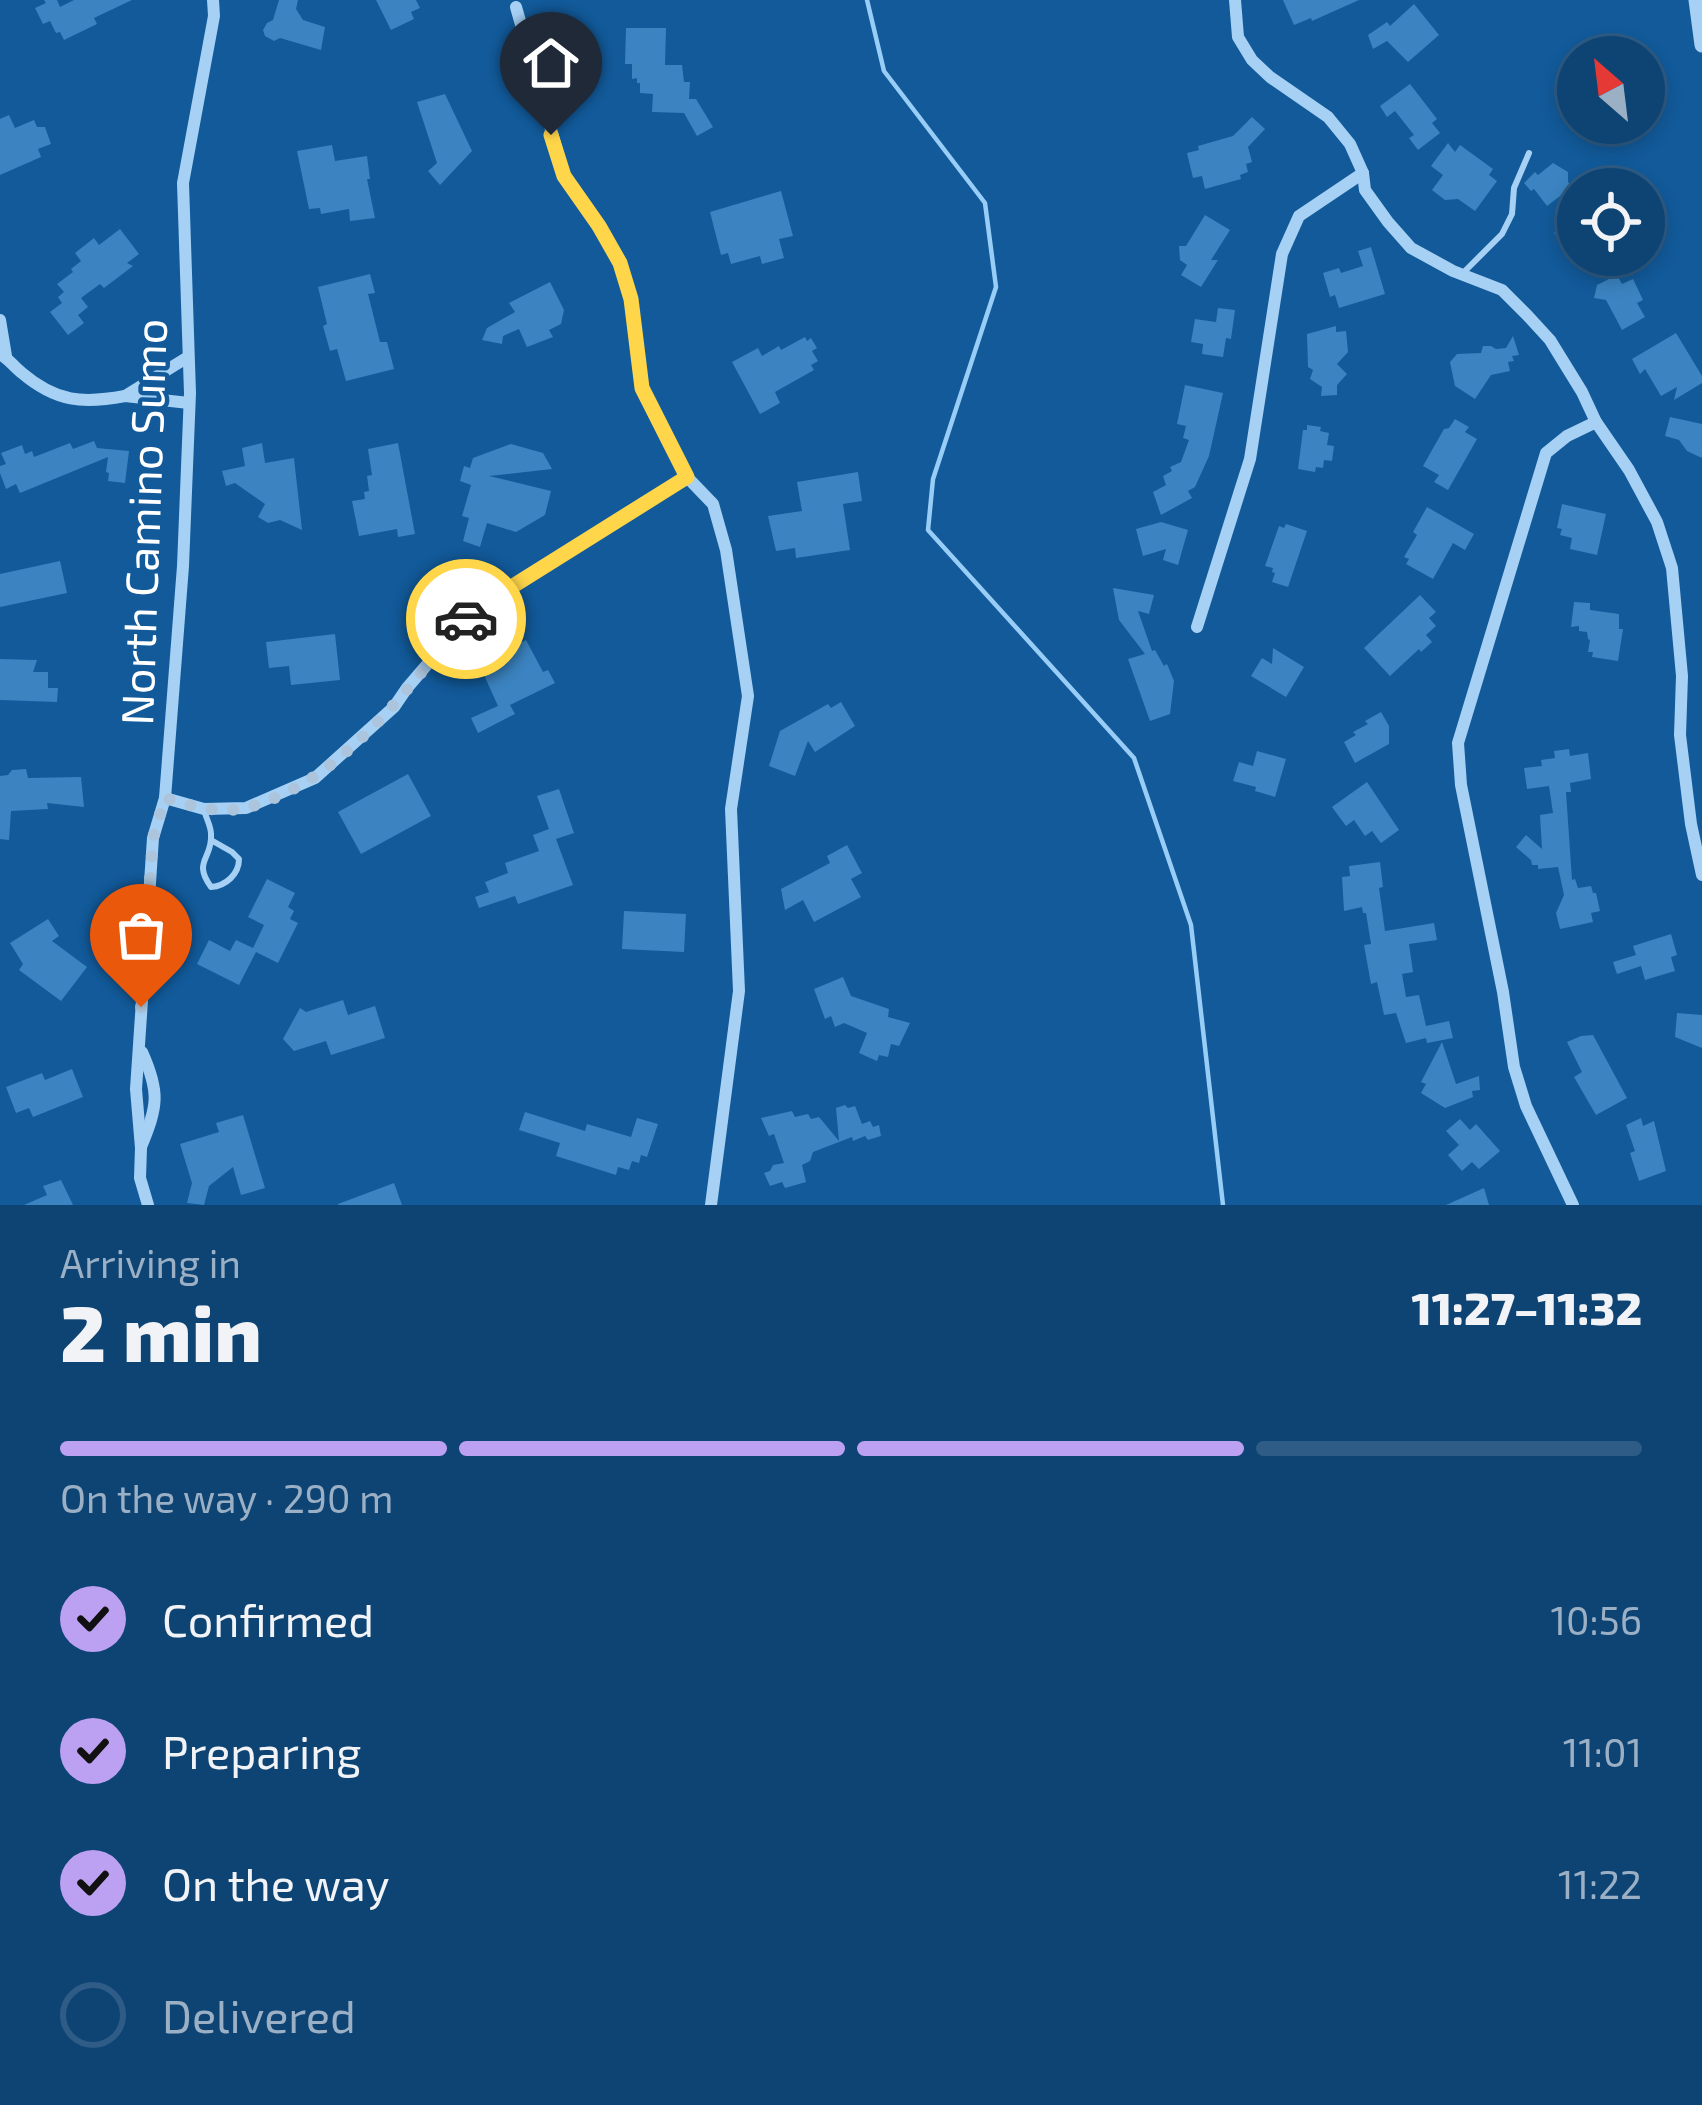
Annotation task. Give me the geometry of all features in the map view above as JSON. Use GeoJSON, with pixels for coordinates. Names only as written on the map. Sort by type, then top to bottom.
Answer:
{"type":"FeatureCollection","features":[{"type":"Feature","properties":{"kind":"street","name":"North Camino Sumo"},"geometry":{"type":"LineString","coordinates":[[148,1205],[140,1178],[136,1089],[153,838],[165,798],[184,566],[189,403],[183,183],[213,0]]}},
{"type":"Feature","properties":{"kind":"street"},"geometry":{"type":"LineString","coordinates":[[1234,0],[1238,38],[1252,60],[1328,117],[1350,144],[1365,190],[1411,248],[1502,290],[1550,340],[1657,522],[1672,568],[1682,676],[1680,735],[1702,875]]}},
{"type":"Feature","properties":{"kind":"street"},"geometry":{"type":"LineString","coordinates":[[1696,0],[1701,38]]}},
{"type":"Feature","properties":{"kind":"street"},"geometry":{"type":"LineString","coordinates":[[516,7],[564,176],[620,263],[631,299],[642,388],[687,477],[713,505],[725,550],[748,696],[731,809],[739,991],[711,1205]]}},
{"type":"Feature","properties":{"kind":"street"},"geometry":{"type":"LineString","coordinates":[[1197,627],[1250,460],[1282,254],[1299,216],[1363,173]]}},
{"type":"Feature","properties":{"kind":"street"},"geometry":{"type":"LineString","coordinates":[[0,320],[3,355],[49,392],[84,402],[124,396],[189,403]]}},
{"type":"Feature","properties":{"kind":"street"},"geometry":{"type":"LineString","coordinates":[[124,396],[188,357]]}},
{"type":"Feature","properties":{"kind":"street"},"geometry":{"type":"LineString","coordinates":[[1573,1205],[1526,1106],[1514,1067],[1461,784],[1458,743],[1546,453],[1596,422]]}},
{"type":"Feature","properties":{"kind":"street"},"geometry":{"type":"LineString","coordinates":[[165,798],[204,809],[246,808],[315,778],[394,707],[473,611],[687,477]]}},
{"type":"Feature","properties":{"kind":"lane"},"geometry":{"type":"LineString","coordinates":[[1461,274],[1502,234],[1529,152]]}},
{"type":"Feature","properties":{"kind":"lane"},"geometry":{"type":"LineString","coordinates":[[204,809],[211,840],[203,875],[211,886],[220,886],[227,883],[238,859],[211,840]]}},
{"type":"Feature","properties":{"kind":"building"},"geometry":{"type":"Polygon","coordinates":[[[44,0],[57,0],[60,7],[74,0],[132,0],[94,18],[97,24],[64,40],[50,21],[43,24],[35,8],[44,0]]]}},
{"type":"Feature","properties":{"kind":"building"},"geometry":{"type":"Polygon","coordinates":[[[279,0],[298,0],[296,9],[303,20],[325,27],[321,50],[265,36],[263,30],[273,20],[279,0]]]}},
{"type":"Feature","properties":{"kind":"building"},"geometry":{"type":"Polygon","coordinates":[[[376,0],[416,0],[420,8],[411,12],[414,19],[391,30],[376,0]]]}},
{"type":"Feature","properties":{"kind":"building"},"geometry":{"type":"Polygon","coordinates":[[[1283,0],[1359,0],[1294,25],[1283,0]]]}},
{"type":"Feature","properties":{"kind":"building"},"geometry":{"type":"Polygon","coordinates":[[[1414,4],[1439,35],[1408,62],[1387,41],[1373,49],[1368,35],[1387,22],[1390,26],[1414,4]]]}},
{"type":"Feature","properties":{"kind":"building"},"geometry":{"type":"Polygon","coordinates":[[[626,28],[666,28],[665,65],[682,65],[684,82],[690,82],[689,99],[696,99],[713,127],[697,136],[684,113],[652,112],[653,94],[640,93],[640,83],[632,79],[632,64],[625,64],[626,28]]]}},
{"type":"Feature","properties":{"kind":"building"},"geometry":{"type":"Polygon","coordinates":[[[1410,84],[1437,119],[1432,123],[1440,133],[1418,150],[1409,138],[1414,135],[1395,111],[1387,117],[1380,106],[1410,84]]]}},
{"type":"Feature","properties":{"kind":"building"},"geometry":{"type":"Polygon","coordinates":[[[445,94],[472,151],[440,185],[428,171],[437,163],[417,102],[445,94]]]}},
{"type":"Feature","properties":{"kind":"building"},"geometry":{"type":"Polygon","coordinates":[[[9,115],[15,128],[34,120],[37,127],[45,127],[51,144],[38,149],[41,157],[0,175],[0,119],[9,115]]]}},
{"type":"Feature","properties":{"kind":"building"},"geometry":{"type":"Polygon","coordinates":[[[1252,117],[1265,129],[1248,147],[1252,162],[1246,164],[1248,172],[1241,179],[1205,189],[1202,176],[1193,178],[1187,153],[1233,136],[1252,117]]]}},
{"type":"Feature","properties":{"kind":"building"},"geometry":{"type":"Polygon","coordinates":[[[1448,143],[1455,152],[1460,145],[1493,169],[1489,175],[1497,181],[1475,211],[1432,190],[1443,175],[1431,166],[1448,143]]]}},
{"type":"Feature","properties":{"kind":"building"},"geometry":{"type":"Polygon","coordinates":[[[332,145],[335,161],[367,156],[375,218],[350,221],[349,209],[321,214],[320,208],[309,209],[297,151],[332,145]]]}},
{"type":"Feature","properties":{"kind":"building"},"geometry":{"type":"Polygon","coordinates":[[[1553,163],[1561,168],[1557,168],[1557,198],[1547,206],[1524,183],[1535,172],[1538,175],[1553,163]]]}},
{"type":"Feature","properties":{"kind":"building"},"geometry":{"type":"Polygon","coordinates":[[[781,191],[793,236],[779,239],[784,258],[762,264],[760,256],[731,264],[728,253],[721,255],[710,212],[781,191]]]}},
{"type":"Feature","properties":{"kind":"building"},"geometry":{"type":"Polygon","coordinates":[[[1205,215],[1230,230],[1201,287],[1181,275],[1187,265],[1180,260],[1179,246],[1186,246],[1205,215]]]}},
{"type":"Feature","properties":{"kind":"building"},"geometry":{"type":"Polygon","coordinates":[[[120,229],[139,254],[127,263],[133,266],[104,288],[100,284],[81,298],[88,307],[78,315],[84,323],[68,335],[50,312],[62,303],[58,297],[64,292],[57,284],[81,261],[75,253],[94,238],[99,245],[120,229]]]}},
{"type":"Feature","properties":{"kind":"building"},"geometry":{"type":"Polygon","coordinates":[[[1371,247],[1385,294],[1339,308],[1335,295],[1330,297],[1323,273],[1363,266],[1358,251],[1371,247]]]}},
{"type":"Feature","properties":{"kind":"building"},"geometry":{"type":"Polygon","coordinates":[[[370,274],[375,293],[368,294],[380,342],[387,342],[394,369],[346,381],[337,349],[330,351],[318,287],[370,274]]]}},
{"type":"Feature","properties":{"kind":"building"},"geometry":{"type":"Polygon","coordinates":[[[1615,276],[1622,284],[1633,279],[1645,317],[1622,330],[1606,300],[1594,298],[1597,285],[1615,276]]]}},
{"type":"Feature","properties":{"kind":"building"},"geometry":{"type":"Polygon","coordinates":[[[550,282],[564,310],[561,324],[549,330],[553,337],[527,347],[519,329],[503,336],[502,344],[482,340],[487,328],[515,312],[509,303],[550,282]]]}},
{"type":"Feature","properties":{"kind":"building"},"geometry":{"type":"Polygon","coordinates":[[[1218,308],[1235,310],[1223,357],[1202,354],[1203,344],[1191,342],[1195,319],[1216,322],[1218,308]]]}},
{"type":"Feature","properties":{"kind":"building"},"geometry":{"type":"Polygon","coordinates":[[[1336,326],[1336,332],[1346,331],[1348,352],[1337,364],[1347,374],[1337,385],[1337,395],[1321,396],[1322,387],[1310,379],[1307,334],[1336,326]]]}},
{"type":"Feature","properties":{"kind":"building"},"geometry":{"type":"Polygon","coordinates":[[[1676,333],[1702,383],[1674,400],[1677,387],[1661,396],[1645,369],[1640,374],[1632,359],[1676,333]]]}},
{"type":"Feature","properties":{"kind":"building"},"geometry":{"type":"Polygon","coordinates":[[[1513,336],[1519,355],[1508,362],[1510,371],[1491,375],[1475,399],[1455,386],[1450,362],[1457,354],[1481,353],[1483,346],[1506,348],[1513,336]]]}},
{"type":"Feature","properties":{"kind":"building"},"geometry":{"type":"Polygon","coordinates":[[[805,337],[817,348],[812,351],[818,361],[811,365],[814,370],[775,392],[780,403],[760,414],[732,362],[758,348],[762,356],[805,337]]]}},
{"type":"Feature","properties":{"kind":"building"},"geometry":{"type":"Polygon","coordinates":[[[1185,385],[1223,393],[1209,456],[1195,487],[1188,491],[1192,498],[1161,515],[1153,492],[1166,485],[1163,476],[1181,462],[1189,440],[1183,438],[1186,426],[1177,424],[1185,385]]]}},
{"type":"Feature","properties":{"kind":"building"},"geometry":{"type":"Polygon","coordinates":[[[1670,417],[1702,424],[1702,458],[1687,451],[1679,440],[1665,436],[1670,417]]]}},
{"type":"Feature","properties":{"kind":"building"},"geometry":{"type":"Polygon","coordinates":[[[1455,419],[1477,439],[1448,490],[1434,482],[1439,475],[1423,466],[1455,419]]]}},
{"type":"Feature","properties":{"kind":"building"},"geometry":{"type":"Polygon","coordinates":[[[1307,425],[1329,433],[1327,445],[1334,446],[1332,461],[1324,460],[1323,468],[1316,467],[1315,472],[1298,469],[1307,425]]]}},
{"type":"Feature","properties":{"kind":"building"},"geometry":{"type":"Polygon","coordinates":[[[94,441],[97,448],[129,451],[125,483],[108,481],[108,457],[20,493],[16,484],[6,489],[0,473],[0,466],[6,464],[1,453],[22,445],[25,454],[32,451],[34,457],[70,443],[73,449],[94,441]]]}},
{"type":"Feature","properties":{"kind":"building"},"geometry":{"type":"Polygon","coordinates":[[[262,443],[265,463],[294,458],[302,530],[280,520],[268,523],[258,517],[265,504],[235,483],[226,486],[222,471],[245,466],[242,448],[262,443]]]}},
{"type":"Feature","properties":{"kind":"building"},"geometry":{"type":"Polygon","coordinates":[[[398,443],[415,534],[398,537],[397,529],[359,536],[352,501],[365,499],[364,492],[369,491],[368,449],[398,443]]]}},
{"type":"Feature","properties":{"kind":"building"},"geometry":{"type":"Polygon","coordinates":[[[511,444],[543,453],[552,469],[489,476],[551,491],[545,515],[516,532],[487,523],[480,547],[463,541],[469,518],[462,516],[471,485],[460,481],[464,466],[470,468],[473,458],[511,444]]]}},
{"type":"Feature","properties":{"kind":"building"},"geometry":{"type":"Polygon","coordinates":[[[858,472],[862,501],[843,504],[850,550],[796,558],[795,548],[776,551],[768,516],[802,511],[797,482],[858,472]]]}},
{"type":"Feature","properties":{"kind":"building"},"geometry":{"type":"Polygon","coordinates":[[[1562,504],[1606,514],[1597,555],[1570,549],[1572,538],[1560,535],[1562,504]]]}},
{"type":"Feature","properties":{"kind":"building"},"geometry":{"type":"Polygon","coordinates":[[[1427,507],[1474,534],[1465,550],[1453,543],[1433,579],[1406,564],[1409,559],[1404,557],[1427,507]]]}},
{"type":"Feature","properties":{"kind":"building"},"geometry":{"type":"Polygon","coordinates":[[[1161,522],[1188,530],[1178,565],[1163,560],[1166,549],[1143,556],[1136,529],[1161,522]]]}},
{"type":"Feature","properties":{"kind":"building"},"geometry":{"type":"Polygon","coordinates":[[[1279,526],[1307,531],[1288,587],[1272,582],[1273,568],[1265,566],[1279,526]]]}},
{"type":"Feature","properties":{"kind":"building"},"geometry":{"type":"Polygon","coordinates":[[[60,561],[67,593],[0,607],[0,574],[60,561]]]}},
{"type":"Feature","properties":{"kind":"building"},"geometry":{"type":"Polygon","coordinates":[[[1113,588],[1154,595],[1149,614],[1138,611],[1152,651],[1167,664],[1174,681],[1170,714],[1150,721],[1128,659],[1145,654],[1119,620],[1113,588]]]}},
{"type":"Feature","properties":{"kind":"building"},"geometry":{"type":"Polygon","coordinates":[[[1420,595],[1436,612],[1429,618],[1436,626],[1426,635],[1432,642],[1390,676],[1364,648],[1420,595]]]}},
{"type":"Feature","properties":{"kind":"building"},"geometry":{"type":"Polygon","coordinates":[[[1574,602],[1590,603],[1590,610],[1619,614],[1619,629],[1623,629],[1618,661],[1592,657],[1593,652],[1588,652],[1587,632],[1571,627],[1574,602]]]}},
{"type":"Feature","properties":{"kind":"building"},"geometry":{"type":"Polygon","coordinates":[[[335,634],[340,680],[291,685],[289,666],[269,668],[266,642],[335,634]]]}},
{"type":"Feature","properties":{"kind":"building"},"geometry":{"type":"Polygon","coordinates":[[[526,640],[543,672],[548,670],[555,683],[510,705],[515,714],[478,733],[471,718],[498,706],[479,664],[526,640]]]}},
{"type":"Feature","properties":{"kind":"building"},"geometry":{"type":"Polygon","coordinates":[[[1273,648],[1304,667],[1286,697],[1251,676],[1262,658],[1272,664],[1273,648]]]}},
{"type":"Feature","properties":{"kind":"building"},"geometry":{"type":"Polygon","coordinates":[[[0,659],[37,660],[33,672],[48,672],[48,688],[58,688],[57,702],[0,700],[0,659]]]}},
{"type":"Feature","properties":{"kind":"building"},"geometry":{"type":"Polygon","coordinates":[[[841,702],[855,726],[815,752],[808,741],[795,776],[769,766],[780,731],[828,704],[831,708],[841,702]]]}},
{"type":"Feature","properties":{"kind":"building"},"geometry":{"type":"Polygon","coordinates":[[[1381,712],[1389,726],[1389,744],[1355,763],[1344,742],[1381,712]]]}},
{"type":"Feature","properties":{"kind":"building"},"geometry":{"type":"Polygon","coordinates":[[[1569,749],[1570,756],[1588,753],[1591,779],[1570,783],[1571,792],[1566,792],[1572,880],[1578,888],[1591,886],[1600,911],[1591,913],[1593,922],[1560,929],[1556,913],[1564,895],[1558,867],[1538,869],[1516,847],[1526,835],[1542,849],[1540,815],[1553,813],[1549,786],[1527,789],[1524,768],[1542,766],[1541,760],[1555,758],[1554,751],[1569,749]]]}},
{"type":"Feature","properties":{"kind":"building"},"geometry":{"type":"Polygon","coordinates":[[[1257,751],[1286,759],[1275,797],[1233,781],[1239,762],[1253,766],[1257,751]]]}},
{"type":"Feature","properties":{"kind":"building"},"geometry":{"type":"Polygon","coordinates":[[[26,769],[28,778],[81,777],[84,807],[47,803],[48,809],[11,811],[9,840],[0,839],[0,776],[26,769]]]}},
{"type":"Feature","properties":{"kind":"building"},"geometry":{"type":"Polygon","coordinates":[[[408,774],[431,816],[361,854],[338,812],[408,774]]]}},
{"type":"Feature","properties":{"kind":"building"},"geometry":{"type":"Polygon","coordinates":[[[1367,782],[1399,830],[1381,843],[1372,831],[1365,836],[1354,820],[1346,826],[1332,807],[1367,782]]]}},
{"type":"Feature","properties":{"kind":"building"},"geometry":{"type":"Polygon","coordinates":[[[559,789],[574,833],[556,839],[573,885],[518,904],[515,896],[479,908],[475,897],[489,892],[485,882],[508,873],[505,863],[539,851],[533,835],[549,829],[537,796],[559,789]]]}},
{"type":"Feature","properties":{"kind":"building"},"geometry":{"type":"Polygon","coordinates":[[[847,845],[862,873],[851,879],[861,897],[814,922],[803,900],[785,910],[781,889],[830,863],[827,856],[847,845]]]}},
{"type":"Feature","properties":{"kind":"building"},"geometry":{"type":"Polygon","coordinates":[[[1380,862],[1385,931],[1434,923],[1437,940],[1409,944],[1413,972],[1402,974],[1406,997],[1419,995],[1426,1026],[1449,1021],[1453,1038],[1406,1043],[1396,1013],[1384,1015],[1377,982],[1371,984],[1364,945],[1371,944],[1366,913],[1362,907],[1344,911],[1342,877],[1350,876],[1349,866],[1380,862]]]}},
{"type":"Feature","properties":{"kind":"building"},"geometry":{"type":"Polygon","coordinates":[[[267,879],[295,893],[288,907],[294,911],[290,919],[298,923],[278,963],[256,952],[239,985],[197,964],[209,940],[230,951],[236,940],[253,948],[264,925],[248,917],[267,879]]]}},
{"type":"Feature","properties":{"kind":"building"},"geometry":{"type":"Polygon","coordinates":[[[624,911],[686,914],[684,952],[622,949],[624,911]]]}},
{"type":"Feature","properties":{"kind":"building"},"geometry":{"type":"Polygon","coordinates":[[[48,919],[59,936],[52,941],[87,967],[61,1001],[19,970],[23,964],[10,943],[48,919]]]}},
{"type":"Feature","properties":{"kind":"building"},"geometry":{"type":"Polygon","coordinates":[[[1671,934],[1677,955],[1671,957],[1675,971],[1645,980],[1641,966],[1617,974],[1613,962],[1636,955],[1633,946],[1671,934]]]}},
{"type":"Feature","properties":{"kind":"building"},"geometry":{"type":"Polygon","coordinates":[[[843,977],[851,996],[889,1009],[888,1017],[910,1023],[899,1046],[891,1044],[888,1057],[879,1055],[877,1061],[859,1053],[867,1033],[844,1023],[835,1027],[831,1016],[825,1019],[814,989],[843,977]]]}},
{"type":"Feature","properties":{"kind":"building"},"geometry":{"type":"Polygon","coordinates":[[[343,1000],[348,1015],[375,1006],[385,1038],[331,1055],[326,1041],[294,1051],[283,1039],[300,1008],[306,1012],[343,1000]]]}},
{"type":"Feature","properties":{"kind":"building"},"geometry":{"type":"Polygon","coordinates":[[[1677,1013],[1702,1015],[1702,1048],[1675,1037],[1677,1013]]]}},
{"type":"Feature","properties":{"kind":"building"},"geometry":{"type":"Polygon","coordinates":[[[1593,1035],[1627,1098],[1596,1115],[1574,1077],[1582,1072],[1567,1042],[1593,1035]]]}},
{"type":"Feature","properties":{"kind":"building"},"geometry":{"type":"Polygon","coordinates":[[[1442,1042],[1456,1084],[1479,1076],[1480,1090],[1445,1108],[1421,1093],[1426,1084],[1421,1082],[1442,1042]]]}},
{"type":"Feature","properties":{"kind":"building"},"geometry":{"type":"Polygon","coordinates":[[[72,1069],[83,1097],[33,1117],[29,1108],[16,1113],[6,1087],[42,1073],[45,1080],[72,1069]]]}},
{"type":"Feature","properties":{"kind":"building"},"geometry":{"type":"Polygon","coordinates":[[[855,1106],[862,1124],[879,1125],[881,1136],[853,1141],[852,1137],[813,1152],[802,1165],[806,1182],[785,1188],[782,1182],[770,1186],[764,1173],[784,1163],[774,1134],[769,1136],[761,1118],[792,1111],[795,1117],[819,1117],[839,1141],[836,1108],[855,1106]]]}},
{"type":"Feature","properties":{"kind":"building"},"geometry":{"type":"Polygon","coordinates":[[[525,1112],[585,1131],[587,1124],[631,1137],[637,1118],[658,1124],[647,1157],[641,1155],[639,1163],[632,1161],[629,1170],[618,1167],[616,1175],[556,1156],[560,1143],[519,1130],[525,1112]]]}},
{"type":"Feature","properties":{"kind":"building"},"geometry":{"type":"Polygon","coordinates":[[[243,1115],[265,1188],[241,1195],[233,1167],[209,1186],[204,1205],[187,1203],[192,1183],[180,1144],[219,1132],[216,1123],[243,1115]]]}},
{"type":"Feature","properties":{"kind":"building"},"geometry":{"type":"Polygon","coordinates":[[[1641,1118],[1643,1126],[1654,1121],[1666,1171],[1639,1181],[1626,1125],[1641,1118]]]}},
{"type":"Feature","properties":{"kind":"building"},"geometry":{"type":"Polygon","coordinates":[[[1460,1119],[1470,1130],[1476,1124],[1500,1151],[1479,1169],[1472,1162],[1462,1171],[1448,1155],[1459,1145],[1446,1131],[1460,1119]]]}},
{"type":"Feature","properties":{"kind":"building"},"geometry":{"type":"Polygon","coordinates":[[[61,1180],[73,1205],[24,1205],[47,1195],[43,1186],[61,1180]]]}},
{"type":"Feature","properties":{"kind":"building"},"geometry":{"type":"Polygon","coordinates":[[[394,1183],[402,1205],[338,1205],[338,1204],[394,1183]]]}},
{"type":"Feature","properties":{"kind":"building"},"geometry":{"type":"Polygon","coordinates":[[[1484,1188],[1489,1205],[1446,1205],[1484,1188]]]}},
{"type":"Feature","properties":{"kind":"waterway"},"geometry":{"type":"LineString","coordinates":[[867,0],[884,71],[985,203],[996,287],[933,479],[928,530],[1134,758],[1191,925],[1223,1205]]}},
{"type":"Feature","properties":{"kind":"way so far"},"geometry":{"type":"LineString","coordinates":[[141,1007],[153,838],[165,798],[204,809],[246,808],[315,778],[394,707],[466,619]]}},
{"type":"Feature","properties":{"kind":"route"},"geometry":{"type":"LineString","coordinates":[[466,619],[687,477],[642,388],[631,299],[620,263],[564,176],[551,135]]}}]}
